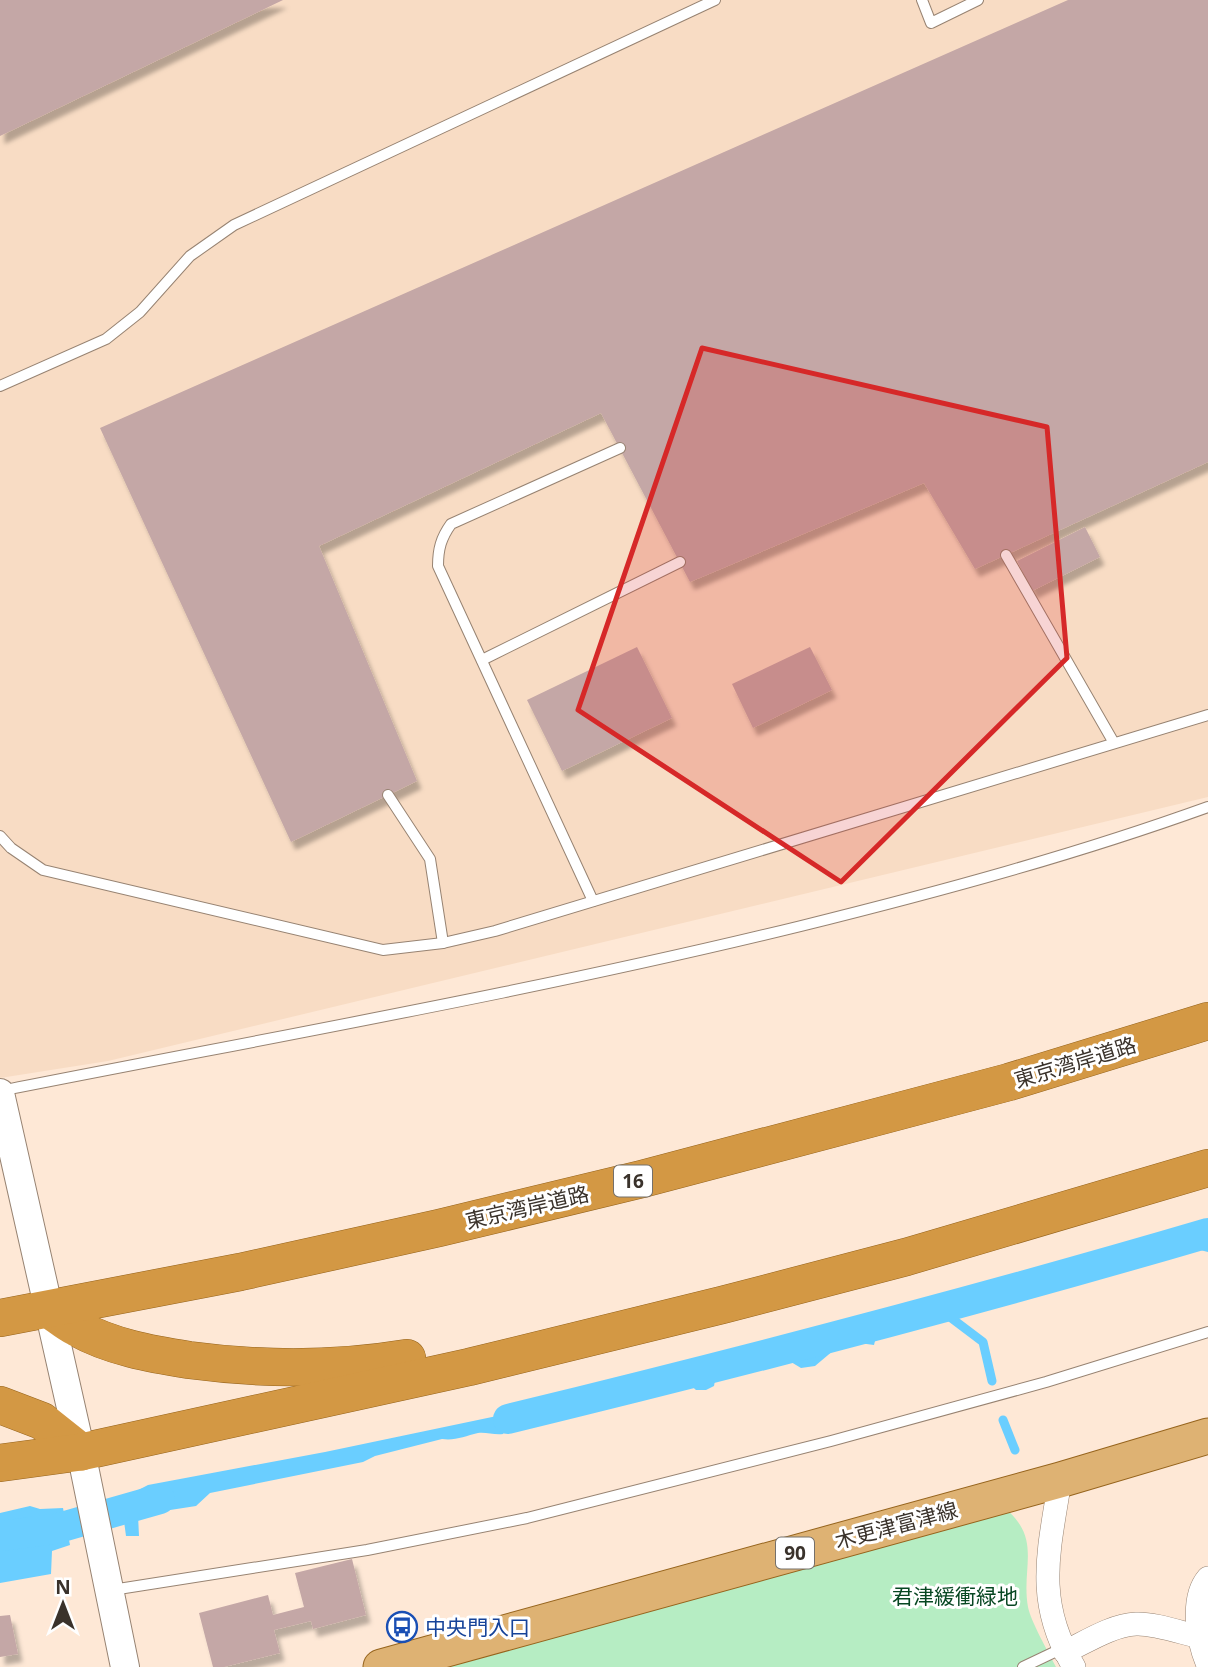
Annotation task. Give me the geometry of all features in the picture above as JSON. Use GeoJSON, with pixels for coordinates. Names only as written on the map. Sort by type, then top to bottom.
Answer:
{"type":"FeatureCollection","features":[{"type":"Feature","properties":{"kind":"highway","name":"東京湾岸道路"},"geometry":{"type":"LineString","coordinates":[[0,1318],[343,1249],[642,1179],[1009,1083],[1208,1021]]}},
{"type":"Feature","properties":{"kind":"highway"},"geometry":{"type":"LineString","coordinates":[[0,1463],[81,1452],[469,1367],[722,1305],[918,1253],[1208,1168]]}},
{"type":"Feature","properties":{"kind":"highway"},"geometry":{"type":"LineString","coordinates":[[50,1310],[77,1328],[138,1351],[234,1366],[284,1369],[383,1362],[551,1325],[722,1305]]}},
{"type":"Feature","properties":{"kind":"highway"},"geometry":{"type":"LineString","coordinates":[[0,1405],[42,1421],[81,1452]]}},
{"type":"Feature","properties":{"kind":"main road","name":"木更津富津線"},"geometry":{"type":"LineString","coordinates":[[381,1667],[1060,1480],[1208,1436]]}},
{"type":"Feature","properties":{"kind":"street"},"geometry":{"type":"LineString","coordinates":[[0,1092],[81,1452],[125,1667]]}},
{"type":"Feature","properties":{"kind":"street"},"geometry":{"type":"LineString","coordinates":[[1060,1480],[1047,1569],[1051,1620],[1067,1656],[1101,1635],[1137,1623],[1202,1628]]}},
{"type":"Feature","properties":{"kind":"street"},"geometry":{"type":"LineString","coordinates":[[1208,1578],[1200,1591],[1202,1651],[1208,1665]]}},
{"type":"Feature","properties":{"kind":"lane"},"geometry":{"type":"LineString","coordinates":[[0,386],[106,339],[140,312],[190,256],[234,225],[715,0]]}},
{"type":"Feature","properties":{"kind":"lane"},"geometry":{"type":"LineString","coordinates":[[922,0],[931,23],[978,0]]}},
{"type":"Feature","properties":{"kind":"lane"},"geometry":{"type":"LineString","coordinates":[[593,901],[438,566],[438,549],[451,524],[620,449]]}},
{"type":"Feature","properties":{"kind":"lane"},"geometry":{"type":"LineString","coordinates":[[1006,555],[1114,743]]}},
{"type":"Feature","properties":{"kind":"lane"},"geometry":{"type":"LineString","coordinates":[[482,660],[680,562]]}},
{"type":"Feature","properties":{"kind":"lane"},"geometry":{"type":"LineString","coordinates":[[0,836],[11,848],[43,870],[383,950],[443,943],[495,931],[1208,715]]}},
{"type":"Feature","properties":{"kind":"lane"},"geometry":{"type":"LineString","coordinates":[[388,795],[430,859],[443,943]]}},
{"type":"Feature","properties":{"kind":"lane"},"geometry":{"type":"LineString","coordinates":[[0,1092],[665,959],[944,891],[1144,830],[1208,807]]}},
{"type":"Feature","properties":{"kind":"lane"},"geometry":{"type":"LineString","coordinates":[[107,1587],[367,1550],[527,1518],[844,1438],[1046,1382],[1208,1332]]}},
{"type":"Feature","properties":{"kind":"lane"},"geometry":{"type":"LineString","coordinates":[[1023,1667],[1067,1656]]}},
{"type":"Feature","properties":{"kind":"highlighted area"},"geometry":{"type":"Polygon","coordinates":[[[702,348],[1047,427],[1067,658],[841,882],[578,710],[702,348]]]}},
{"type":"Feature","properties":{"kind":"shaded area"},"geometry":{"type":"Polygon","coordinates":[[[0,0],[1208,0],[1208,797],[108,1061],[0,1078],[0,0]]]}},
{"type":"Feature","properties":{"kind":"green space","name":"君津緩衝緑地"},"geometry":{"type":"Polygon","coordinates":[[[1006,1509],[1024,1532],[1028,1555],[1028,1607],[1056,1667],[434,1667],[1006,1509]]]}},
{"type":"Feature","properties":{"kind":"water"},"geometry":{"type":"Polygon","coordinates":[[[1208,1222],[1208,1252],[1192,1248],[1148,1261],[1142,1242],[1208,1222]]]}},
{"type":"Feature","properties":{"kind":"water"},"geometry":{"type":"Polygon","coordinates":[[[912,1314],[909,1326],[877,1333],[874,1345],[859,1343],[834,1350],[815,1366],[801,1368],[791,1362],[780,1362],[742,1373],[734,1371],[716,1375],[714,1386],[706,1390],[696,1390],[676,1377],[912,1314]]]}},
{"type":"Feature","properties":{"kind":"water"},"geometry":{"type":"Polygon","coordinates":[[[545,1406],[546,1409],[508,1426],[503,1434],[478,1433],[456,1439],[442,1439],[375,1456],[363,1462],[210,1493],[196,1506],[138,1515],[139,1536],[126,1536],[121,1499],[148,1485],[325,1452],[545,1406]]]}},
{"type":"Feature","properties":{"kind":"water"},"geometry":{"type":"Polygon","coordinates":[[[30,1506],[40,1509],[63,1508],[70,1545],[52,1551],[51,1574],[0,1583],[0,1513],[30,1506]]]}},
{"type":"Feature","properties":{"kind":"building"},"geometry":{"type":"Polygon","coordinates":[[[0,0],[283,0],[0,136],[0,0]]]}},
{"type":"Feature","properties":{"kind":"building"},"geometry":{"type":"Polygon","coordinates":[[[1068,0],[1208,0],[1208,462],[975,569],[924,483],[690,582],[601,413],[319,546],[417,781],[291,842],[100,428],[1068,0]]]}},
{"type":"Feature","properties":{"kind":"building"},"geometry":{"type":"Polygon","coordinates":[[[1085,527],[1100,557],[1032,591],[1017,561],[1085,527]]]}},
{"type":"Feature","properties":{"kind":"building"},"geometry":{"type":"Polygon","coordinates":[[[637,647],[672,718],[562,771],[527,700],[637,647]]]}},
{"type":"Feature","properties":{"kind":"building"},"geometry":{"type":"Polygon","coordinates":[[[810,647],[832,690],[753,728],[732,684],[810,647]]]}},
{"type":"Feature","properties":{"kind":"building"},"geometry":{"type":"Polygon","coordinates":[[[352,1559],[366,1615],[313,1629],[311,1621],[274,1630],[280,1653],[224,1667],[213,1667],[199,1613],[268,1595],[273,1615],[304,1607],[295,1573],[352,1559]]]}},
{"type":"Feature","properties":{"kind":"building"},"geometry":{"type":"Polygon","coordinates":[[[10,1615],[18,1654],[0,1657],[0,1616],[10,1615]]]}},
{"type":"Feature","properties":{"kind":"waterway"},"geometry":{"type":"LineString","coordinates":[[508,1419],[859,1330],[1208,1233]]}},
{"type":"Feature","properties":{"kind":"waterway"},"geometry":{"type":"LineString","coordinates":[[938,1308],[983,1342],[992,1381]]}},
{"type":"Feature","properties":{"kind":"waterway"},"geometry":{"type":"LineString","coordinates":[[1003,1420],[1015,1450]]}},
{"type":"Feature","properties":{"kind":"waterway"},"geometry":{"type":"LineString","coordinates":[[0,1536],[55,1529],[160,1499]]}},
{"type":"Feature","properties":{"kind":"place","name":"中央門入口"},"geometry":{"type":"Point","coordinates":[402,1627]}}]}
